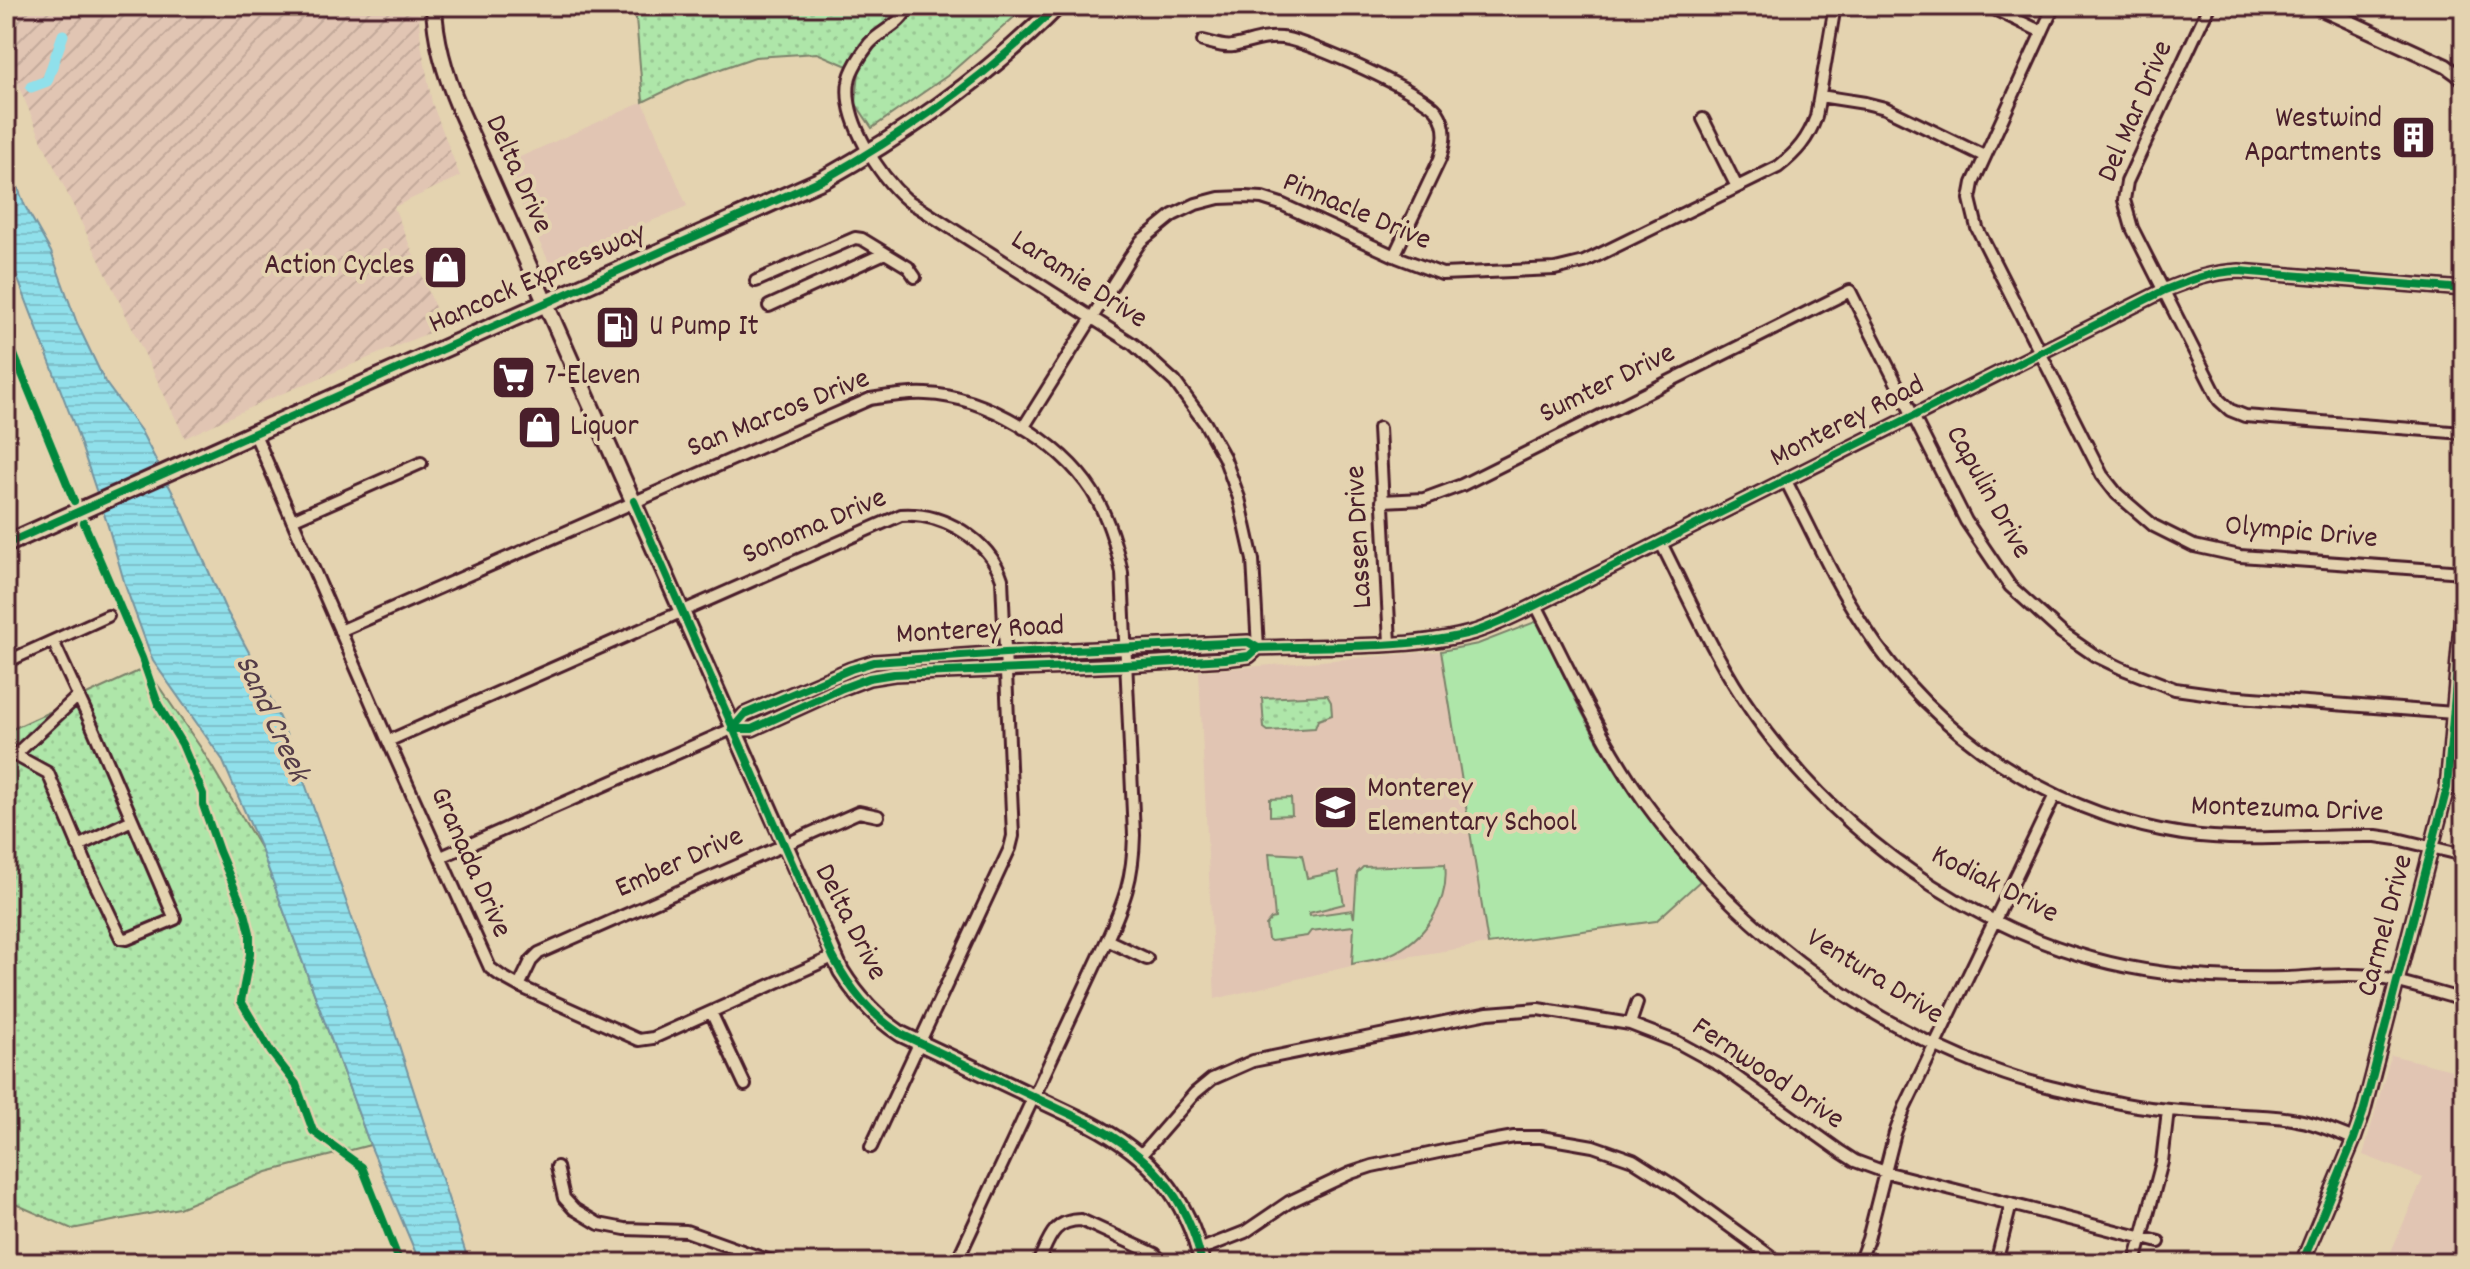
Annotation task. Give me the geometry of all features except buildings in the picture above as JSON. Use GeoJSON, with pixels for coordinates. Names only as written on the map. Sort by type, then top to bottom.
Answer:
{"type":"FeatureCollection","features":[{"type":"Feature","properties":{"kind":"main road","name":"Delta Drive"},"geometry":{"type":"LineString","coordinates":[[434,6],[447,79],[833,957],[852,990],[882,1022],[919,1044],[1103,1130],[1141,1155],[1158,1172],[1182,1207],[1200,1256]]}},
{"type":"Feature","properties":{"kind":"main road","name":"Hancock Expressway"},"geometry":{"type":"LineString","coordinates":[[6,544],[826,178],[870,153],[964,89],[1057,6]]}},
{"type":"Feature","properties":{"kind":"street","name":"Laramie Drive"},"geometry":{"type":"LineString","coordinates":[[908,6],[905,15],[870,43],[849,79],[849,109],[870,153],[893,188],[907,200],[1133,344],[1175,382],[1205,423],[1224,457],[1239,498],[1253,560],[1258,648]]}},
{"type":"Feature","properties":{"kind":"street","name":"Pinnacle Drive"},"geometry":{"type":"LineString","coordinates":[[1023,428],[1141,241],[1173,215],[1219,198],[1262,198],[1442,274],[1570,267],[1778,167],[1793,155],[1810,132],[1820,96],[1835,6]]}},
{"type":"Feature","properties":{"kind":"street"},"geometry":{"type":"LineString","coordinates":[[1988,6],[2042,32]]}},
{"type":"Feature","properties":{"kind":"street","name":"Olympic Drive"},"geometry":{"type":"LineString","coordinates":[[2054,6],[1984,156],[1970,199],[1977,228],[2102,475],[2132,509],[2154,526],[2194,546],[2240,556],[2464,572]]}},
{"type":"Feature","properties":{"kind":"street","name":"Del Mar Drive"},"geometry":{"type":"LineString","coordinates":[[2209,6],[2127,182],[2124,200],[2127,215],[2219,400],[2230,410],[2245,416],[2464,433]]}},
{"type":"Feature","properties":{"kind":"street"},"geometry":{"type":"LineString","coordinates":[[2315,6],[2446,66],[2464,79]]}},
{"type":"Feature","properties":{"kind":"street"},"geometry":{"type":"LineString","coordinates":[[1203,41],[1231,47],[1263,38],[1295,40],[1418,96],[1436,110],[1445,130],[1445,144],[1394,256]]}},
{"type":"Feature","properties":{"kind":"street"},"geometry":{"type":"LineString","coordinates":[[1820,96],[1885,108],[1984,156]]}},
{"type":"Feature","properties":{"kind":"street"},"geometry":{"type":"LineString","coordinates":[[1703,119],[1737,187]]}},
{"type":"Feature","properties":{"kind":"street"},"geometry":{"type":"LineString","coordinates":[[756,281],[855,238],[862,239],[908,267],[915,277]]}},
{"type":"Feature","properties":{"kind":"street"},"geometry":{"type":"LineString","coordinates":[[769,306],[885,253]]}},
{"type":"Feature","properties":{"kind":"street","name":"Monterey Road"},"geometry":{"type":"LineString","coordinates":[[732,729],[745,714],[874,662],[1248,642],[1258,648],[1390,643],[1440,639],[1474,632],[1536,605],[2165,290],[2207,274],[2239,271],[2464,289]]}},
{"type":"Feature","properties":{"kind":"street","name":"Capulin Drive"},"geometry":{"type":"LineString","coordinates":[[1850,291],[1966,521],[2010,586],[2062,633],[2094,655],[2175,689],[2226,696],[2459,714]]}},
{"type":"Feature","properties":{"kind":"street","name":"Sumter Drive"},"geometry":{"type":"LineString","coordinates":[[1382,501],[1424,499],[1462,485],[1850,291]]}},
{"type":"Feature","properties":{"kind":"street","name":"San Marcos Drive"},"geometry":{"type":"LineString","coordinates":[[340,631],[870,399],[928,394],[976,404],[1023,428],[1048,445],[1079,474],[1105,515],[1117,546],[1122,573],[1134,859],[1127,897],[956,1263]]}},
{"type":"Feature","properties":{"kind":"street","name":"Lassen Drive"},"geometry":{"type":"LineString","coordinates":[[1379,428],[1390,643]]}},
{"type":"Feature","properties":{"kind":"street","name":"Granada Drive"},"geometry":{"type":"LineString","coordinates":[[254,432],[490,968],[519,986],[639,1040],[653,1038],[833,957]]}},
{"type":"Feature","properties":{"kind":"street"},"geometry":{"type":"LineString","coordinates":[[292,520],[421,463]]}},
{"type":"Feature","properties":{"kind":"street","name":"Montezuma Drive"},"geometry":{"type":"LineString","coordinates":[[1786,481],[1852,608],[1888,661],[1941,719],[2020,776],[2055,795],[2112,816],[2182,834],[2248,839],[2376,836],[2464,855]]}},
{"type":"Feature","properties":{"kind":"street","name":"Sonoma Drive"},"geometry":{"type":"LineString","coordinates":[[388,741],[901,515],[916,514],[942,520],[983,547],[999,568],[1002,579],[1013,836],[871,1147]]}},
{"type":"Feature","properties":{"kind":"street","name":"Kodiak Drive"},"geometry":{"type":"LineString","coordinates":[[1661,543],[1735,686],[1796,768],[1843,817],[1938,889],[2027,935],[2093,957],[2160,972],[2212,978],[2350,975],[2397,982],[2464,1000]]}},
{"type":"Feature","properties":{"kind":"street","name":"Carmel Drive"},"geometry":{"type":"LineString","coordinates":[[2302,1263],[2354,1139],[2432,848],[2449,776],[2459,714],[2464,589]]}},
{"type":"Feature","properties":{"kind":"street","name":"Ventura Drive"},"geometry":{"type":"LineString","coordinates":[[1536,605],[1612,751],[1644,800],[1708,879],[1751,922],[1804,966],[1875,1013],[1935,1046],[1997,1072],[2121,1103],[2168,1110],[2297,1119],[2354,1139]]}},
{"type":"Feature","properties":{"kind":"street"},"geometry":{"type":"LineString","coordinates":[[6,662],[108,616]]}},
{"type":"Feature","properties":{"kind":"street"},"geometry":{"type":"LineString","coordinates":[[53,641],[175,919],[127,939],[121,938],[48,773],[10,755],[77,697]]}},
{"type":"Feature","properties":{"kind":"street","name":"Monterey Road"},"geometry":{"type":"LineString","coordinates":[[441,857],[732,729],[752,729],[869,678],[894,674],[1125,665],[1237,657],[1249,656],[1258,648]]}},
{"type":"Feature","properties":{"kind":"street"},"geometry":{"type":"LineString","coordinates":[[1859,1263],[1905,1107],[2055,795]]}},
{"type":"Feature","properties":{"kind":"street","name":"Ember Drive"},"geometry":{"type":"LineString","coordinates":[[519,986],[531,961],[539,953],[859,812],[878,816]]}},
{"type":"Feature","properties":{"kind":"street"},"geometry":{"type":"LineString","coordinates":[[78,846],[132,820]]}},
{"type":"Feature","properties":{"kind":"street"},"geometry":{"type":"LineString","coordinates":[[1107,940],[1147,959]]}},
{"type":"Feature","properties":{"kind":"street"},"geometry":{"type":"LineString","coordinates":[[1630,1024],[1637,1003]]}},
{"type":"Feature","properties":{"kind":"street","name":"Fernwood Drive"},"geometry":{"type":"LineString","coordinates":[[1141,1155],[1195,1093],[1212,1079],[1253,1061],[1488,1013],[1560,1011],[1630,1024],[1700,1053],[1855,1161],[1885,1172],[2159,1242]]}},
{"type":"Feature","properties":{"kind":"street"},"geometry":{"type":"LineString","coordinates":[[711,1012],[745,1085]]}},
{"type":"Feature","properties":{"kind":"street"},"geometry":{"type":"LineString","coordinates":[[2135,1263],[2162,1162],[2168,1110]]}},
{"type":"Feature","properties":{"kind":"street"},"geometry":{"type":"LineString","coordinates":[[1200,1256],[1245,1232],[1289,1202],[1351,1173],[1486,1142],[1514,1137],[1541,1137],[1593,1146],[1633,1160],[1780,1263]]}},
{"type":"Feature","properties":{"kind":"street"},"geometry":{"type":"LineString","coordinates":[[557,1167],[564,1198],[574,1209],[599,1224],[625,1229],[686,1231],[776,1263]]}},
{"type":"Feature","properties":{"kind":"street"},"geometry":{"type":"LineString","coordinates":[[1996,1263],[2011,1204]]}},
{"type":"Feature","properties":{"kind":"street"},"geometry":{"type":"LineString","coordinates":[[1038,1263],[1051,1234],[1059,1225],[1070,1220],[1081,1220],[1155,1254],[1163,1263]]}},
{"type":"Feature","properties":{"kind":"street"},"geometry":{"type":"LineString","coordinates":[[1517,1263],[1549,1263]]}},
{"type":"Feature","properties":{"kind":"shaded area"},"geometry":{"type":"Polygon","coordinates":[[[6,6],[418,6],[432,103],[460,176],[394,207],[443,327],[262,402],[185,438],[42,141],[6,56],[6,6]]]}},
{"type":"Feature","properties":{"kind":"shaded area"},"geometry":{"type":"Polygon","coordinates":[[[643,102],[687,206],[550,264],[502,165],[643,102]]]}},
{"type":"Feature","properties":{"kind":"shaded area","name":"Monterey Elementary School"},"geometry":{"type":"Polygon","coordinates":[[[1441,651],[1488,944],[1355,965],[1215,999],[1199,671],[1441,651]]]}},
{"type":"Feature","properties":{"kind":"shaded area"},"geometry":{"type":"Polygon","coordinates":[[[2391,1055],[2464,1073],[2464,1263],[2386,1263],[2423,1178],[2363,1155],[2391,1055]]]}},
{"type":"Feature","properties":{"kind":"green space"},"geometry":{"type":"Polygon","coordinates":[[[635,6],[1027,6],[947,76],[872,128],[856,104],[859,71],[817,53],[755,57],[686,81],[643,102],[635,6]]]}},
{"type":"Feature","properties":{"kind":"green space"},"geometry":{"type":"Polygon","coordinates":[[[1535,622],[1540,625],[1564,677],[1620,778],[1700,881],[1656,921],[1488,944],[1441,651],[1478,644],[1535,622]]]}},
{"type":"Feature","properties":{"kind":"green space"},"geometry":{"type":"Polygon","coordinates":[[[141,670],[153,678],[201,748],[261,849],[370,1145],[267,1172],[179,1208],[72,1229],[6,1200],[6,732],[141,670]]]}},
{"type":"Feature","properties":{"kind":"green space"},"geometry":{"type":"Polygon","coordinates":[[[1327,695],[1332,715],[1318,720],[1315,728],[1268,731],[1264,728],[1262,698],[1327,695]]]}},
{"type":"Feature","properties":{"kind":"green space"},"geometry":{"type":"Polygon","coordinates":[[[1291,798],[1292,815],[1270,816],[1270,799],[1291,798]]]}},
{"type":"Feature","properties":{"kind":"green space"},"geometry":{"type":"Polygon","coordinates":[[[1269,853],[1302,855],[1307,878],[1338,872],[1344,904],[1309,913],[1310,916],[1352,910],[1354,918],[1357,873],[1363,867],[1445,864],[1446,878],[1439,906],[1414,940],[1385,957],[1352,964],[1354,926],[1311,931],[1307,936],[1268,939],[1266,925],[1275,918],[1269,853]]]}},
{"type":"Feature","properties":{"kind":"water","name":"Sand Creek"},"geometry":{"type":"Polygon","coordinates":[[[6,157],[25,206],[51,252],[77,323],[105,382],[141,431],[182,511],[225,608],[258,669],[295,755],[388,1011],[469,1263],[420,1263],[370,1145],[261,849],[222,759],[153,661],[126,588],[76,430],[6,248],[6,157]]]}},
{"type":"Feature","properties":{"kind":"waterway"},"geometry":{"type":"LineString","coordinates":[[31,87],[47,81],[63,35]]}},
{"type":"Feature","properties":{"kind":"cycle path"},"geometry":{"type":"LineString","coordinates":[[6,544],[826,178],[948,100],[1004,55],[1057,6]]}},
{"type":"Feature","properties":{"kind":"cycle path"},"geometry":{"type":"LineString","coordinates":[[732,729],[745,714],[874,662],[1248,642],[1258,648],[1367,646],[1423,642],[1474,632],[1521,612],[2183,283],[2239,271],[2464,289]]}},
{"type":"Feature","properties":{"kind":"cycle path"},"geometry":{"type":"LineString","coordinates":[[6,335],[74,501]]}},
{"type":"Feature","properties":{"kind":"cycle path"},"geometry":{"type":"LineString","coordinates":[[634,501],[833,957],[846,980],[870,1009],[901,1034],[1089,1123],[1130,1148],[1162,1179],[1175,1197],[1186,1217],[1202,1263]]}},
{"type":"Feature","properties":{"kind":"cycle path"},"geometry":{"type":"LineString","coordinates":[[84,523],[142,658],[158,704],[182,744],[203,794],[203,805],[219,851],[245,913],[250,933],[250,954],[241,1001],[271,1052],[296,1084],[313,1131],[362,1167],[400,1263]]}},
{"type":"Feature","properties":{"kind":"cycle path"},"geometry":{"type":"LineString","coordinates":[[2302,1263],[2363,1113],[2447,788],[2464,589]]}},
{"type":"Feature","properties":{"kind":"cycle path"},"geometry":{"type":"LineString","coordinates":[[732,729],[752,729],[840,689],[869,678],[894,674],[1225,659],[1249,656],[1258,648]]}},
{"type":"Feature","properties":{"kind":"place","name":"Westwind Apartments"},"geometry":{"type":"Point","coordinates":[2413,137]}},
{"type":"Feature","properties":{"kind":"place","name":"Action Cycles"},"geometry":{"type":"Point","coordinates":[446,267]}},
{"type":"Feature","properties":{"kind":"place","name":"U Pump It"},"geometry":{"type":"Point","coordinates":[618,328]}},
{"type":"Feature","properties":{"kind":"place","name":"7-Eleven"},"geometry":{"type":"Point","coordinates":[514,377]}},
{"type":"Feature","properties":{"kind":"place","name":"Liquor"},"geometry":{"type":"Point","coordinates":[539,428]}},
{"type":"Feature","properties":{"kind":"place","name":"Monterey Elementary School"},"geometry":{"type":"Point","coordinates":[1336,807]}}]}
